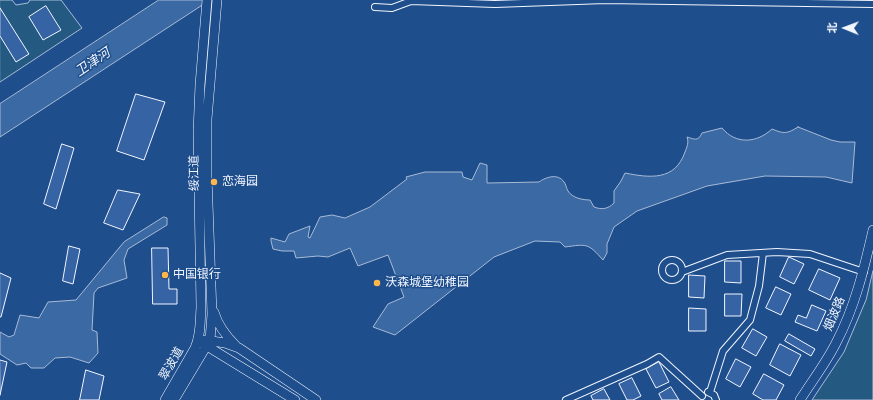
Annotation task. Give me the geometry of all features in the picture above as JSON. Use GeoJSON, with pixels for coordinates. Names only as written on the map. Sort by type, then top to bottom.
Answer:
{"type":"FeatureCollection","features":[{"type":"Feature","properties":{"kind":"main road","name":"绥江道"},"geometry":{"type":"LineString","coordinates":[[199,340],[201,307],[198,125],[207,0]]}},
{"type":"Feature","properties":{"kind":"main road","name":"绥江道"},"geometry":{"type":"LineString","coordinates":[[209,343],[212,314],[207,176],[207,119],[217,3]]}},
{"type":"Feature","properties":{"kind":"main road","name":"烟波路"},"geometry":{"type":"LineString","coordinates":[[800,400],[836,344],[850,314],[864,272],[873,230]]}},
{"type":"Feature","properties":{"kind":"main road","name":"烟波路"},"geometry":{"type":"LineString","coordinates":[[804,400],[834,354],[852,318],[863,292],[873,249]]}},
{"type":"Feature","properties":{"kind":"main road"},"geometry":{"type":"LineString","coordinates":[[211,299],[220,326],[239,348],[316,400]]}},
{"type":"Feature","properties":{"kind":"main road"},"geometry":{"type":"LineString","coordinates":[[201,307],[209,343],[232,361],[294,400]]}},
{"type":"Feature","properties":{"kind":"main road"},"geometry":{"type":"LineString","coordinates":[[199,340],[209,343],[225,343],[239,348]]}},
{"type":"Feature","properties":{"kind":"main road","name":"翠波道"},"geometry":{"type":"LineString","coordinates":[[165,400],[199,340]]}},
{"type":"Feature","properties":{"kind":"main road","name":"翠波道"},"geometry":{"type":"LineString","coordinates":[[174,400],[209,343]]}},
{"type":"Feature","properties":{"kind":"street"},"geometry":{"type":"LineString","coordinates":[[375,7],[392,8],[410,1],[495,4],[605,0],[873,4]]}},
{"type":"Feature","properties":{"kind":"street"},"geometry":{"type":"LineString","coordinates":[[682,272],[727,255],[777,252],[810,254],[864,272]]}},
{"type":"Feature","properties":{"kind":"street"},"geometry":{"type":"LineString","coordinates":[[710,392],[723,351],[750,320],[759,286],[763,253]]}},
{"type":"Feature","properties":{"kind":"street"},"geometry":{"type":"LineString","coordinates":[[566,400],[647,364],[659,357],[701,398],[705,392],[710,392]]}},
{"type":"Feature","properties":{"kind":"street"},"geometry":{"type":"LineString","coordinates":[[710,392],[714,395],[716,400]]}},
{"type":"Feature","properties":{"kind":"shaded area"},"geometry":{"type":"Polygon","coordinates":[[[0,0],[12,0],[16,5],[28,3],[30,0],[61,0],[82,28],[0,82],[0,0]]]}},
{"type":"Feature","properties":{"kind":"shaded area"},"geometry":{"type":"Polygon","coordinates":[[[873,271],[873,400],[812,400],[844,352],[866,300],[873,271]]]}},
{"type":"Feature","properties":{"kind":"water","name":"卫津河"},"geometry":{"type":"Polygon","coordinates":[[[159,0],[210,0],[0,137],[0,104],[159,0]]]}},
{"type":"Feature","properties":{"kind":"water"},"geometry":{"type":"Polygon","coordinates":[[[798,127],[831,140],[840,142],[855,142],[852,183],[826,177],[765,176],[707,186],[637,211],[614,227],[607,244],[607,253],[603,260],[594,250],[587,246],[578,245],[565,247],[560,242],[535,241],[494,257],[395,335],[373,327],[388,304],[404,297],[388,255],[358,266],[350,248],[328,257],[318,256],[296,258],[294,251],[273,249],[271,241],[271,238],[285,242],[289,234],[310,226],[308,237],[310,238],[320,217],[332,215],[345,218],[370,207],[407,179],[406,177],[425,172],[462,172],[463,177],[472,180],[480,163],[487,165],[487,183],[539,182],[548,177],[555,177],[561,179],[565,183],[568,191],[575,197],[590,200],[594,207],[605,208],[614,203],[614,191],[625,173],[652,176],[668,173],[675,168],[681,161],[686,150],[688,143],[687,137],[697,139],[702,133],[722,128],[734,137],[747,140],[760,137],[772,129],[785,132],[791,131],[798,127]]]}},
{"type":"Feature","properties":{"kind":"water"},"geometry":{"type":"Polygon","coordinates":[[[164,217],[167,218],[167,225],[128,249],[124,260],[127,278],[98,288],[94,293],[92,330],[97,332],[98,353],[89,363],[70,357],[55,358],[44,368],[31,368],[26,363],[17,365],[0,354],[0,332],[9,337],[14,335],[20,315],[39,318],[48,302],[76,300],[124,242],[164,217]]]}},
{"type":"Feature","properties":{"kind":"building"},"geometry":{"type":"Polygon","coordinates":[[[46,6],[61,30],[43,40],[29,17],[46,6]]]}},
{"type":"Feature","properties":{"kind":"building"},"geometry":{"type":"Polygon","coordinates":[[[0,8],[29,54],[16,62],[0,36],[0,8]]]}},
{"type":"Feature","properties":{"kind":"building"},"geometry":{"type":"Polygon","coordinates":[[[136,94],[165,102],[144,160],[117,151],[136,94]]]}},
{"type":"Feature","properties":{"kind":"building"},"geometry":{"type":"Polygon","coordinates":[[[62,144],[74,148],[56,209],[44,204],[62,144]]]}},
{"type":"Feature","properties":{"kind":"building"},"geometry":{"type":"Polygon","coordinates":[[[118,190],[140,194],[123,230],[104,223],[118,190]]]}},
{"type":"Feature","properties":{"kind":"building"},"geometry":{"type":"Polygon","coordinates":[[[69,246],[80,249],[73,284],[63,281],[69,246]]]}},
{"type":"Feature","properties":{"kind":"building"},"geometry":{"type":"Polygon","coordinates":[[[152,248],[168,248],[169,289],[177,289],[177,304],[153,304],[152,248]]]}},
{"type":"Feature","properties":{"kind":"building"},"geometry":{"type":"Polygon","coordinates":[[[789,257],[804,264],[794,284],[780,277],[789,257]]]}},
{"type":"Feature","properties":{"kind":"building"},"geometry":{"type":"Polygon","coordinates":[[[725,261],[741,261],[741,283],[725,282],[725,261]]]}},
{"type":"Feature","properties":{"kind":"building"},"geometry":{"type":"Polygon","coordinates":[[[819,269],[840,278],[830,300],[809,290],[819,269]]]}},
{"type":"Feature","properties":{"kind":"building"},"geometry":{"type":"Polygon","coordinates":[[[0,273],[11,278],[1,317],[0,317],[0,273]]]}},
{"type":"Feature","properties":{"kind":"building"},"geometry":{"type":"Polygon","coordinates":[[[689,275],[705,276],[704,298],[689,297],[689,275]]]}},
{"type":"Feature","properties":{"kind":"building"},"geometry":{"type":"Polygon","coordinates":[[[776,287],[791,294],[781,315],[766,308],[776,287]]]}},
{"type":"Feature","properties":{"kind":"building"},"geometry":{"type":"Polygon","coordinates":[[[725,294],[742,294],[741,316],[725,316],[725,294]]]}},
{"type":"Feature","properties":{"kind":"building"},"geometry":{"type":"Polygon","coordinates":[[[812,305],[826,311],[817,331],[795,322],[798,315],[806,318],[812,305]]]}},
{"type":"Feature","properties":{"kind":"building"},"geometry":{"type":"Polygon","coordinates":[[[689,308],[706,309],[706,331],[689,331],[689,308]]]}},
{"type":"Feature","properties":{"kind":"building"},"geometry":{"type":"Polygon","coordinates":[[[753,329],[767,337],[756,356],[742,348],[753,329]]]}},
{"type":"Feature","properties":{"kind":"building"},"geometry":{"type":"Polygon","coordinates":[[[789,334],[815,349],[811,356],[785,341],[789,334]]]}},
{"type":"Feature","properties":{"kind":"building"},"geometry":{"type":"Polygon","coordinates":[[[780,344],[801,355],[790,376],[770,365],[780,344]]]}},
{"type":"Feature","properties":{"kind":"building"},"geometry":{"type":"Polygon","coordinates":[[[736,359],[751,367],[740,387],[726,379],[736,359]]]}},
{"type":"Feature","properties":{"kind":"building"},"geometry":{"type":"Polygon","coordinates":[[[0,360],[7,362],[0,395],[0,360]]]}},
{"type":"Feature","properties":{"kind":"building"},"geometry":{"type":"Polygon","coordinates":[[[659,362],[669,382],[656,388],[646,369],[659,362]]]}},
{"type":"Feature","properties":{"kind":"building"},"geometry":{"type":"Polygon","coordinates":[[[86,370],[104,376],[99,400],[80,400],[86,370]]]}},
{"type":"Feature","properties":{"kind":"building"},"geometry":{"type":"Polygon","coordinates":[[[764,374],[784,385],[776,400],[763,400],[753,394],[764,374]]]}},
{"type":"Feature","properties":{"kind":"building"},"geometry":{"type":"Polygon","coordinates":[[[632,378],[641,396],[633,400],[627,400],[619,384],[632,378]]]}},
{"type":"Feature","properties":{"kind":"building"},"geometry":{"type":"Polygon","coordinates":[[[671,387],[679,400],[662,400],[659,394],[671,387]]]}},
{"type":"Feature","properties":{"kind":"building"},"geometry":{"type":"Polygon","coordinates":[[[604,389],[610,400],[593,400],[591,396],[604,389]]]}},
{"type":"Feature","properties":{"kind":"place","name":"恋海园"},"geometry":{"type":"Point","coordinates":[214,182]}},
{"type":"Feature","properties":{"kind":"place","name":"中国银行"},"geometry":{"type":"Point","coordinates":[165,275]}},
{"type":"Feature","properties":{"kind":"place","name":"沃森城堡幼稚园"},"geometry":{"type":"Point","coordinates":[377,283]}}]}
